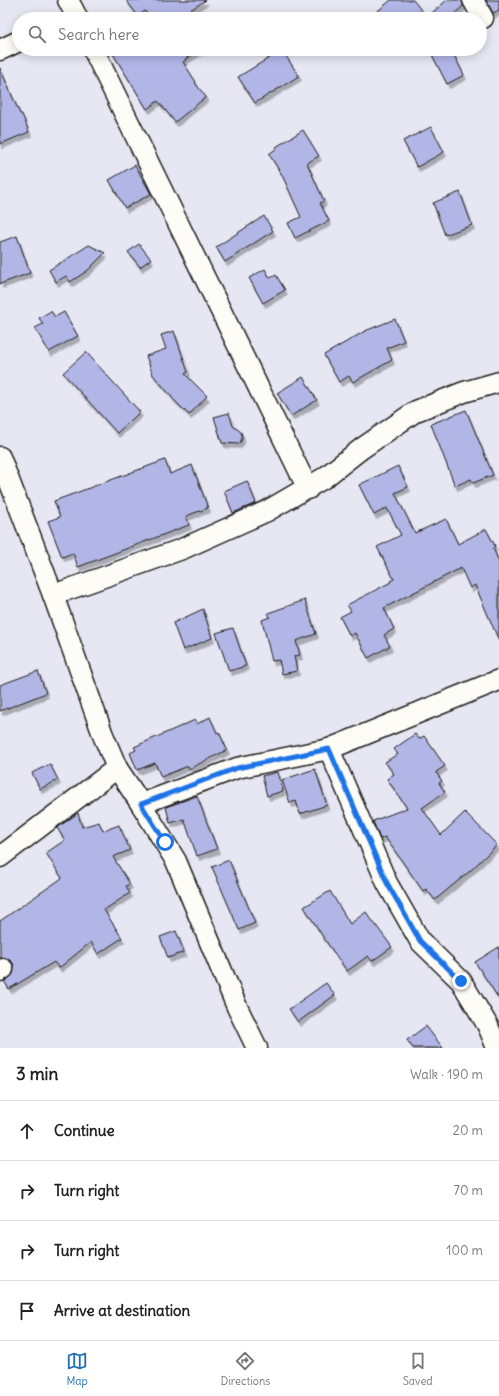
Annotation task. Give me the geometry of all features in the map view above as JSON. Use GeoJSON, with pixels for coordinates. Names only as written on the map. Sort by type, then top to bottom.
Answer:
{"type":"FeatureCollection","features":[{"type":"Feature","properties":{"kind":"street"},"geometry":{"type":"LineString","coordinates":[[474,0],[479,12]]}},
{"type":"Feature","properties":{"kind":"street"},"geometry":{"type":"LineString","coordinates":[[0,50],[12,44]]}},
{"type":"Feature","properties":{"kind":"street"},"geometry":{"type":"LineString","coordinates":[[96,56],[308,489]]}},
{"type":"Feature","properties":{"kind":"street"},"geometry":{"type":"LineString","coordinates":[[53,595],[182,549],[267,511],[308,489],[361,449],[416,411],[464,392],[499,382]]}},
{"type":"Feature","properties":{"kind":"street"},"geometry":{"type":"LineString","coordinates":[[0,459],[53,595],[103,735],[117,768],[176,860],[237,1007],[257,1048]]}},
{"type":"Feature","properties":{"kind":"street"},"geometry":{"type":"LineString","coordinates":[[141,804],[237,768],[329,749],[499,680]]}},
{"type":"Feature","properties":{"kind":"street"},"geometry":{"type":"LineString","coordinates":[[329,749],[387,883],[420,941],[461,981],[488,1026],[497,1048]]}},
{"type":"Feature","properties":{"kind":"street"},"geometry":{"type":"LineString","coordinates":[[0,857],[117,768]]}},
{"type":"Feature","properties":{"kind":"building"},"geometry":{"type":"Polygon","coordinates":[[[126,0],[206,0],[187,12],[135,12],[126,0]]]}},
{"type":"Feature","properties":{"kind":"building"},"geometry":{"type":"Polygon","coordinates":[[[391,0],[413,0],[423,12],[376,12],[391,0]]]}},
{"type":"Feature","properties":{"kind":"building"},"geometry":{"type":"Polygon","coordinates":[[[447,0],[462,0],[463,6],[457,12],[433,12],[447,0]]]}},
{"type":"Feature","properties":{"kind":"building"},"geometry":{"type":"Polygon","coordinates":[[[486,0],[499,0],[499,10],[493,13],[486,0]]]}},
{"type":"Feature","properties":{"kind":"building"},"geometry":{"type":"Polygon","coordinates":[[[114,56],[190,56],[183,62],[196,82],[195,83],[206,97],[175,122],[158,101],[147,109],[114,56]]]}},
{"type":"Feature","properties":{"kind":"building"},"geometry":{"type":"Polygon","coordinates":[[[272,56],[286,56],[299,76],[255,103],[238,77],[272,56]]]}},
{"type":"Feature","properties":{"kind":"building"},"geometry":{"type":"Polygon","coordinates":[[[433,56],[454,56],[464,75],[447,84],[433,56]]]}},
{"type":"Feature","properties":{"kind":"building"},"geometry":{"type":"Polygon","coordinates":[[[0,68],[29,132],[0,144],[0,68]]]}},
{"type":"Feature","properties":{"kind":"building"},"geometry":{"type":"Polygon","coordinates":[[[431,127],[444,152],[417,167],[403,141],[431,127]]]}},
{"type":"Feature","properties":{"kind":"building"},"geometry":{"type":"Polygon","coordinates":[[[303,130],[319,156],[307,163],[324,201],[320,203],[329,221],[295,238],[288,223],[301,217],[282,175],[269,154],[277,148],[276,147],[303,130]]]}},
{"type":"Feature","properties":{"kind":"building"},"geometry":{"type":"Polygon","coordinates":[[[135,165],[151,194],[125,208],[109,180],[135,165]]]}},
{"type":"Feature","properties":{"kind":"building"},"geometry":{"type":"Polygon","coordinates":[[[460,192],[472,225],[445,235],[433,203],[460,192]]]}},
{"type":"Feature","properties":{"kind":"building"},"geometry":{"type":"Polygon","coordinates":[[[264,216],[273,231],[225,262],[216,247],[264,216]]]}},
{"type":"Feature","properties":{"kind":"building"},"geometry":{"type":"Polygon","coordinates":[[[17,236],[30,273],[0,284],[0,242],[17,236]]]}},
{"type":"Feature","properties":{"kind":"building"},"geometry":{"type":"Polygon","coordinates":[[[139,244],[151,259],[140,267],[128,252],[139,244]]]}},
{"type":"Feature","properties":{"kind":"building"},"geometry":{"type":"Polygon","coordinates":[[[89,245],[105,253],[87,271],[70,282],[66,276],[56,282],[49,270],[89,245]]]}},
{"type":"Feature","properties":{"kind":"building"},"geometry":{"type":"Polygon","coordinates":[[[265,269],[270,278],[276,275],[285,290],[263,303],[249,278],[265,269]]]}},
{"type":"Feature","properties":{"kind":"building"},"geometry":{"type":"Polygon","coordinates":[[[51,311],[55,317],[64,312],[78,336],[49,352],[35,328],[43,324],[39,318],[51,311]]]}},
{"type":"Feature","properties":{"kind":"building"},"geometry":{"type":"Polygon","coordinates":[[[395,319],[404,341],[387,348],[392,360],[353,382],[349,376],[339,382],[324,355],[365,331],[395,319]]]}},
{"type":"Feature","properties":{"kind":"building"},"geometry":{"type":"Polygon","coordinates":[[[174,331],[188,372],[185,374],[207,396],[189,415],[171,397],[153,375],[146,356],[166,349],[161,335],[174,331]]]}},
{"type":"Feature","properties":{"kind":"building"},"geometry":{"type":"Polygon","coordinates":[[[86,352],[140,412],[117,433],[63,373],[86,352]]]}},
{"type":"Feature","properties":{"kind":"building"},"geometry":{"type":"Polygon","coordinates":[[[303,377],[317,400],[291,416],[277,393],[303,377]]]}},
{"type":"Feature","properties":{"kind":"building"},"geometry":{"type":"Polygon","coordinates":[[[466,410],[493,475],[473,483],[471,479],[455,486],[431,424],[466,410]]]}},
{"type":"Feature","properties":{"kind":"building"},"geometry":{"type":"Polygon","coordinates":[[[229,413],[233,426],[241,432],[242,435],[242,439],[239,444],[222,443],[214,417],[229,413]]]}},
{"type":"Feature","properties":{"kind":"building"},"geometry":{"type":"Polygon","coordinates":[[[165,460],[170,474],[192,465],[208,508],[186,516],[189,525],[78,567],[73,553],[62,557],[48,521],[60,517],[54,501],[165,460]]]}},
{"type":"Feature","properties":{"kind":"building"},"geometry":{"type":"Polygon","coordinates":[[[398,466],[408,487],[395,493],[415,533],[446,519],[458,544],[486,529],[495,546],[493,548],[499,562],[499,641],[475,585],[470,588],[461,568],[384,608],[394,629],[384,635],[390,646],[368,658],[355,633],[350,636],[340,617],[351,611],[347,605],[394,579],[377,547],[401,535],[387,508],[374,515],[359,485],[398,466]]]}},
{"type":"Feature","properties":{"kind":"building"},"geometry":{"type":"Polygon","coordinates":[[[247,481],[256,503],[233,513],[224,491],[247,481]]]}},
{"type":"Feature","properties":{"kind":"building"},"geometry":{"type":"Polygon","coordinates":[[[305,600],[316,634],[296,641],[300,655],[294,656],[297,671],[282,674],[279,660],[272,661],[262,620],[270,617],[268,613],[305,600]]]}},
{"type":"Feature","properties":{"kind":"building"},"geometry":{"type":"Polygon","coordinates":[[[203,609],[212,638],[183,650],[173,623],[203,609]]]}},
{"type":"Feature","properties":{"kind":"building"},"geometry":{"type":"Polygon","coordinates":[[[233,628],[246,666],[229,671],[216,633],[233,628]]]}},
{"type":"Feature","properties":{"kind":"building"},"geometry":{"type":"Polygon","coordinates":[[[38,671],[46,693],[0,711],[0,685],[38,671]]]}},
{"type":"Feature","properties":{"kind":"building"},"geometry":{"type":"Polygon","coordinates":[[[210,717],[227,750],[189,769],[188,766],[161,777],[155,763],[137,770],[130,753],[136,750],[134,747],[195,720],[197,724],[210,717]]]}},
{"type":"Feature","properties":{"kind":"building"},"geometry":{"type":"Polygon","coordinates":[[[415,734],[419,739],[424,736],[445,766],[436,772],[442,781],[439,783],[445,792],[422,808],[441,835],[465,812],[497,845],[470,871],[435,900],[426,889],[423,891],[385,837],[380,839],[373,821],[407,808],[387,779],[394,774],[385,762],[398,754],[394,749],[415,734]]]}},
{"type":"Feature","properties":{"kind":"building"},"geometry":{"type":"Polygon","coordinates":[[[50,764],[58,780],[40,789],[32,773],[50,764]]]}},
{"type":"Feature","properties":{"kind":"building"},"geometry":{"type":"Polygon","coordinates":[[[315,769],[327,805],[300,814],[296,801],[290,803],[282,780],[315,769]]]}},
{"type":"Feature","properties":{"kind":"building"},"geometry":{"type":"Polygon","coordinates":[[[278,772],[283,791],[267,796],[262,776],[278,772]]]}},
{"type":"Feature","properties":{"kind":"building"},"geometry":{"type":"Polygon","coordinates":[[[197,796],[217,849],[197,856],[184,819],[170,823],[166,807],[197,796]]]}},
{"type":"Feature","properties":{"kind":"building"},"geometry":{"type":"Polygon","coordinates":[[[78,813],[82,827],[99,822],[103,831],[119,825],[130,850],[113,857],[130,884],[126,886],[130,893],[104,910],[122,938],[98,954],[91,942],[59,968],[54,962],[9,989],[4,981],[13,974],[14,968],[13,963],[8,959],[0,958],[0,921],[62,878],[46,853],[65,840],[57,828],[78,813]]]}},
{"type":"Feature","properties":{"kind":"building"},"geometry":{"type":"Polygon","coordinates":[[[229,860],[255,923],[239,930],[212,867],[229,860]]]}},
{"type":"Feature","properties":{"kind":"building"},"geometry":{"type":"Polygon","coordinates":[[[330,891],[350,924],[366,912],[392,947],[372,961],[368,956],[347,971],[304,907],[330,891]]]}},
{"type":"Feature","properties":{"kind":"building"},"geometry":{"type":"Polygon","coordinates":[[[176,931],[184,952],[168,958],[160,937],[176,931]]]}},
{"type":"Feature","properties":{"kind":"building"},"geometry":{"type":"Polygon","coordinates":[[[499,947],[499,999],[475,962],[499,947]]]}},
{"type":"Feature","properties":{"kind":"building"},"geometry":{"type":"Polygon","coordinates":[[[326,983],[335,995],[298,1022],[289,1009],[326,983]]]}},
{"type":"Feature","properties":{"kind":"building"},"geometry":{"type":"Polygon","coordinates":[[[426,1026],[443,1048],[413,1048],[407,1040],[426,1026]]]}},
{"type":"Feature","properties":{"kind":"route"},"geometry":{"type":"LineString","coordinates":[[165,842],[141,804],[237,768],[329,749],[387,883],[420,941],[461,981]]}}]}
